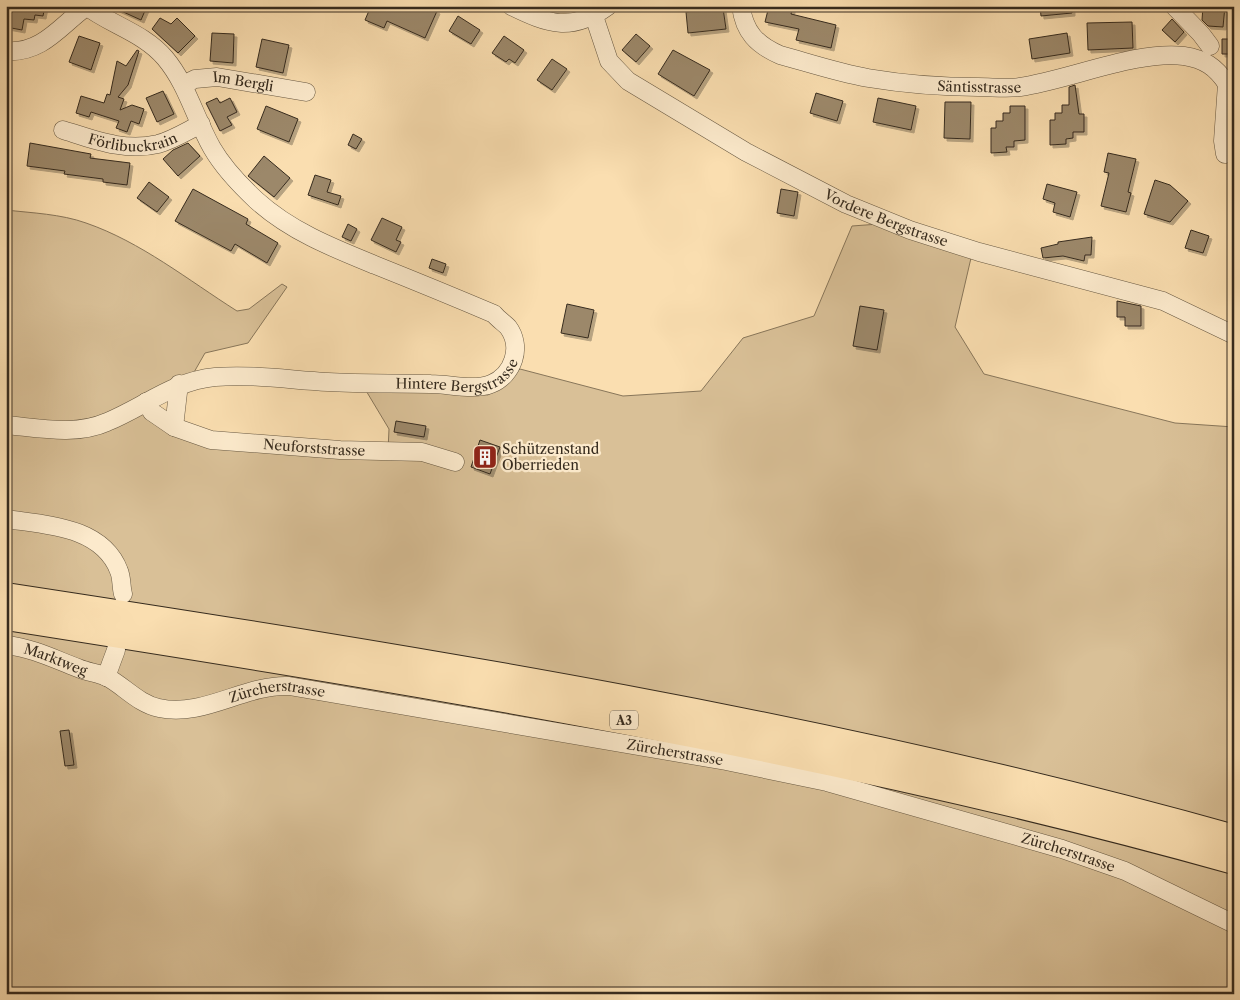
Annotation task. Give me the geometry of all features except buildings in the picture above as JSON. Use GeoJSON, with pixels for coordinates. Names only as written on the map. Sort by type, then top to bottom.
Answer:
{"type":"FeatureCollection","features":[{"type":"Feature","properties":{"kind":"highway","name":"A3"},"geometry":{"type":"LineString","coordinates":[[6,596],[448,666],[683,710],[964,771],[1234,838]]}},
{"type":"Feature","properties":{"kind":"highway","name":"A3"},"geometry":{"type":"LineString","coordinates":[[6,617],[451,688],[683,732],[953,790],[1234,861]]}},
{"type":"Feature","properties":{"kind":"street"},"geometry":{"type":"LineString","coordinates":[[511,6],[542,21],[557,24],[572,23],[601,11]]}},
{"type":"Feature","properties":{"kind":"street","name":"Säntisstrasse"},"geometry":{"type":"LineString","coordinates":[[741,6],[748,32],[766,49],[780,55],[867,78],[958,86],[1018,87],[1060,80],[1112,65],[1149,58],[1182,56],[1209,63],[1230,84]]}},
{"type":"Feature","properties":{"kind":"street"},"geometry":{"type":"LineString","coordinates":[[1174,6],[1210,46]]}},
{"type":"Feature","properties":{"kind":"street"},"geometry":{"type":"LineString","coordinates":[[6,51],[16,52],[32,48],[47,40],[86,7]]}},
{"type":"Feature","properties":{"kind":"street","name":"Hintere Bergstrasse"},"geometry":{"type":"LineString","coordinates":[[6,426],[77,430],[106,423],[179,384],[215,377],[362,384],[480,386],[491,384],[509,369],[515,345],[508,328],[494,314],[341,251],[291,227],[256,201],[233,177],[213,148],[183,85],[164,58],[153,46],[86,7]]}},
{"type":"Feature","properties":{"kind":"street","name":"Vordere Bergstrasse"},"geometry":{"type":"LineString","coordinates":[[601,11],[603,49],[609,61],[628,81],[746,152],[846,204],[910,230],[979,252],[1163,301],[1234,335]]}},
{"type":"Feature","properties":{"kind":"street","name":"Im Bergli"},"geometry":{"type":"LineString","coordinates":[[183,85],[195,80],[217,77],[306,92]]}},
{"type":"Feature","properties":{"kind":"street"},"geometry":{"type":"LineString","coordinates":[[1225,154],[1223,141],[1230,84]]}},
{"type":"Feature","properties":{"kind":"street","name":"Förlibuckrain"},"geometry":{"type":"LineString","coordinates":[[63,130],[109,145],[133,147],[159,143],[201,124]]}},
{"type":"Feature","properties":{"kind":"street"},"geometry":{"type":"LineString","coordinates":[[174,427],[179,384]]}},
{"type":"Feature","properties":{"kind":"street","name":"Neuforststrasse"},"geometry":{"type":"LineString","coordinates":[[146,402],[152,412],[174,427],[211,440],[340,450],[422,452],[455,462]]}},
{"type":"Feature","properties":{"kind":"street"},"geometry":{"type":"LineString","coordinates":[[6,519],[72,530],[85,535],[107,553],[119,571],[122,594]]}},
{"type":"Feature","properties":{"kind":"street","name":"Marktweg"},"geometry":{"type":"LineString","coordinates":[[6,645],[43,653],[80,669],[106,676]]}},
{"type":"Feature","properties":{"kind":"street"},"geometry":{"type":"LineString","coordinates":[[106,676],[116,650]]}},
{"type":"Feature","properties":{"kind":"street","name":"Zürcherstrasse"},"geometry":{"type":"LineString","coordinates":[[106,676],[142,701],[157,708],[172,710],[195,708],[276,686],[288,686],[726,761],[827,782],[996,828],[1071,852],[1125,871],[1234,924]]}},
{"type":"Feature","properties":{"kind":"shaded area"},"geometry":{"type":"Polygon","coordinates":[[[6,210],[67,218],[106,231],[164,262],[237,311],[249,309],[282,284],[287,287],[248,343],[205,353],[189,381],[146,402],[190,433],[388,451],[389,429],[362,384],[488,395],[520,369],[623,396],[701,391],[743,338],[814,316],[852,226],[879,224],[971,258],[955,327],[984,374],[1175,423],[1234,427],[1234,994],[6,994],[6,210]]]}},
{"type":"Feature","properties":{"kind":"place","name":"Schützenstand Oberrieden"},"geometry":{"type":"Point","coordinates":[485,457]}}]}
